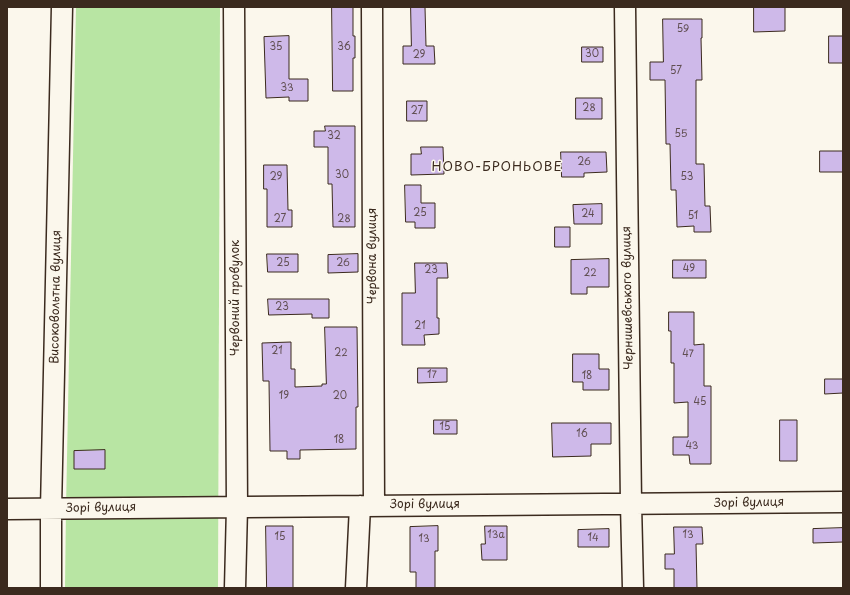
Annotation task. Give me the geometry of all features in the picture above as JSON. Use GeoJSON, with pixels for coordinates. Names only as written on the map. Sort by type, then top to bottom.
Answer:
{"type":"FeatureCollection","features":[{"type":"Feature","properties":{"kind":"street","name":"Високовольтна вулиця"},"geometry":{"type":"LineString","coordinates":[[51,588],[62,7]]}},
{"type":"Feature","properties":{"kind":"street","name":"Червоний провулок"},"geometry":{"type":"LineString","coordinates":[[234,7],[237,507],[235,588]]}},
{"type":"Feature","properties":{"kind":"street","name":"Червона вулиця"},"geometry":{"type":"LineString","coordinates":[[356,588],[367,506],[372,7]]}},
{"type":"Feature","properties":{"kind":"street","name":"Чернишевського вулиця"},"geometry":{"type":"LineString","coordinates":[[625,7],[632,588]]}},
{"type":"Feature","properties":{"kind":"street","name":"Зорі вулиця"},"geometry":{"type":"LineString","coordinates":[[7,509],[843,502]]}},
{"type":"Feature","properties":{"kind":"green space"},"geometry":{"type":"Polygon","coordinates":[[[76,7],[220,7],[218,588],[65,588],[76,7]]]}},
{"type":"Feature","properties":{"kind":"building"},"geometry":{"type":"Polygon","coordinates":[[[332,7],[353,7],[355,58],[353,58],[353,91],[333,91],[332,7]]]}},
{"type":"Feature","properties":{"kind":"building"},"geometry":{"type":"Polygon","coordinates":[[[411,7],[425,7],[426,46],[434,46],[435,64],[403,64],[403,46],[411,46],[411,7]]]}},
{"type":"Feature","properties":{"kind":"building"},"geometry":{"type":"Polygon","coordinates":[[[754,7],[785,7],[785,31],[754,32],[754,7]]]}},
{"type":"Feature","properties":{"kind":"building"},"geometry":{"type":"Polygon","coordinates":[[[663,19],[702,19],[702,80],[696,80],[696,164],[704,164],[705,206],[710,206],[711,232],[694,232],[694,226],[677,227],[676,190],[671,190],[670,144],[666,144],[665,80],[650,80],[650,62],[663,62],[663,19]]]}},
{"type":"Feature","properties":{"kind":"building"},"geometry":{"type":"Polygon","coordinates":[[[289,36],[289,79],[308,79],[308,101],[289,101],[289,97],[266,98],[264,37],[289,36]]]}},
{"type":"Feature","properties":{"kind":"building"},"geometry":{"type":"Polygon","coordinates":[[[829,36],[843,36],[843,63],[829,63],[829,36]]]}},
{"type":"Feature","properties":{"kind":"building"},"geometry":{"type":"Polygon","coordinates":[[[582,47],[603,47],[603,62],[582,62],[582,47]]]}},
{"type":"Feature","properties":{"kind":"building"},"geometry":{"type":"Polygon","coordinates":[[[576,98],[602,98],[602,119],[576,119],[576,98]]]}},
{"type":"Feature","properties":{"kind":"building"},"geometry":{"type":"Polygon","coordinates":[[[407,101],[427,101],[427,121],[407,121],[407,101]]]}},
{"type":"Feature","properties":{"kind":"building"},"geometry":{"type":"Polygon","coordinates":[[[325,126],[355,126],[355,227],[333,227],[332,184],[328,184],[328,147],[314,147],[314,131],[325,131],[325,126]]]}},
{"type":"Feature","properties":{"kind":"building"},"geometry":{"type":"Polygon","coordinates":[[[421,147],[443,147],[444,174],[411,175],[411,154],[421,154],[421,147]]]}},
{"type":"Feature","properties":{"kind":"building"},"geometry":{"type":"Polygon","coordinates":[[[820,151],[843,151],[843,172],[820,172],[820,151]]]}},
{"type":"Feature","properties":{"kind":"building"},"geometry":{"type":"Polygon","coordinates":[[[561,152],[606,152],[607,172],[584,173],[584,177],[562,177],[561,152]]]}},
{"type":"Feature","properties":{"kind":"building"},"geometry":{"type":"Polygon","coordinates":[[[264,165],[287,165],[288,210],[292,210],[292,227],[267,227],[267,189],[264,189],[264,165]]]}},
{"type":"Feature","properties":{"kind":"building"},"geometry":{"type":"Polygon","coordinates":[[[405,185],[421,185],[421,203],[435,203],[435,228],[415,228],[415,222],[406,222],[405,185]]]}},
{"type":"Feature","properties":{"kind":"building"},"geometry":{"type":"Polygon","coordinates":[[[602,204],[602,224],[574,224],[573,205],[602,204]]]}},
{"type":"Feature","properties":{"kind":"building"},"geometry":{"type":"Polygon","coordinates":[[[555,227],[570,227],[570,247],[555,247],[555,227]]]}},
{"type":"Feature","properties":{"kind":"building"},"geometry":{"type":"Polygon","coordinates":[[[267,254],[298,254],[298,272],[268,272],[267,254]]]}},
{"type":"Feature","properties":{"kind":"building"},"geometry":{"type":"Polygon","coordinates":[[[358,254],[358,272],[328,273],[328,255],[358,254]]]}},
{"type":"Feature","properties":{"kind":"building"},"geometry":{"type":"Polygon","coordinates":[[[609,259],[609,287],[587,287],[587,294],[571,294],[571,260],[609,259]]]}},
{"type":"Feature","properties":{"kind":"building"},"geometry":{"type":"Polygon","coordinates":[[[673,260],[706,260],[706,278],[673,278],[673,260]]]}},
{"type":"Feature","properties":{"kind":"building"},"geometry":{"type":"Polygon","coordinates":[[[415,263],[447,263],[448,278],[437,278],[437,318],[439,318],[439,334],[424,335],[425,345],[402,345],[402,293],[415,293],[415,263]]]}},
{"type":"Feature","properties":{"kind":"building"},"geometry":{"type":"Polygon","coordinates":[[[268,299],[329,299],[329,318],[312,318],[312,314],[269,315],[268,299]]]}},
{"type":"Feature","properties":{"kind":"building"},"geometry":{"type":"Polygon","coordinates":[[[669,312],[694,312],[694,345],[704,344],[704,386],[711,386],[711,464],[690,464],[689,455],[673,455],[673,437],[688,437],[688,402],[674,403],[674,363],[671,363],[671,331],[669,331],[669,312]]]}},
{"type":"Feature","properties":{"kind":"building"},"geometry":{"type":"Polygon","coordinates":[[[325,327],[357,327],[358,407],[356,407],[356,449],[300,450],[300,459],[287,459],[287,451],[270,451],[269,381],[263,381],[262,343],[291,342],[291,369],[295,369],[295,387],[322,386],[322,384],[326,384],[325,327]]]}},
{"type":"Feature","properties":{"kind":"building"},"geometry":{"type":"Polygon","coordinates":[[[573,354],[599,354],[599,369],[609,369],[609,390],[583,390],[583,382],[573,382],[573,354]]]}},
{"type":"Feature","properties":{"kind":"building"},"geometry":{"type":"Polygon","coordinates":[[[418,368],[447,368],[447,382],[418,383],[418,368]]]}},
{"type":"Feature","properties":{"kind":"building"},"geometry":{"type":"Polygon","coordinates":[[[825,379],[843,379],[843,393],[825,394],[825,379]]]}},
{"type":"Feature","properties":{"kind":"building"},"geometry":{"type":"Polygon","coordinates":[[[434,420],[457,420],[457,434],[434,434],[434,420]]]}},
{"type":"Feature","properties":{"kind":"building"},"geometry":{"type":"Polygon","coordinates":[[[780,420],[797,420],[797,461],[780,461],[780,420]]]}},
{"type":"Feature","properties":{"kind":"building"},"geometry":{"type":"Polygon","coordinates":[[[552,423],[611,423],[611,444],[591,444],[591,456],[553,457],[552,423]]]}},
{"type":"Feature","properties":{"kind":"building"},"geometry":{"type":"Polygon","coordinates":[[[105,450],[105,469],[74,469],[74,451],[105,450]]]}},
{"type":"Feature","properties":{"kind":"building"},"geometry":{"type":"Polygon","coordinates":[[[266,526],[293,526],[293,588],[267,588],[266,526]]]}},
{"type":"Feature","properties":{"kind":"building"},"geometry":{"type":"Polygon","coordinates":[[[438,526],[438,551],[435,551],[435,588],[416,588],[416,572],[410,572],[410,527],[438,526]]]}},
{"type":"Feature","properties":{"kind":"building"},"geometry":{"type":"Polygon","coordinates":[[[485,526],[507,526],[507,560],[482,560],[481,544],[485,544],[485,526]]]}},
{"type":"Feature","properties":{"kind":"building"},"geometry":{"type":"Polygon","coordinates":[[[674,527],[702,527],[703,544],[696,544],[697,588],[674,588],[674,569],[665,569],[665,554],[674,554],[674,527]]]}},
{"type":"Feature","properties":{"kind":"building"},"geometry":{"type":"Polygon","coordinates":[[[843,528],[843,542],[813,543],[813,529],[843,528]]]}},
{"type":"Feature","properties":{"kind":"building"},"geometry":{"type":"Polygon","coordinates":[[[609,529],[609,547],[578,547],[578,530],[609,529]]]}},
{"type":"Feature","properties":{"kind":"district","name":"НОВО-БРОНЬОВЕ"},"geometry":{"type":"Point","coordinates":[497,167]}}]}
